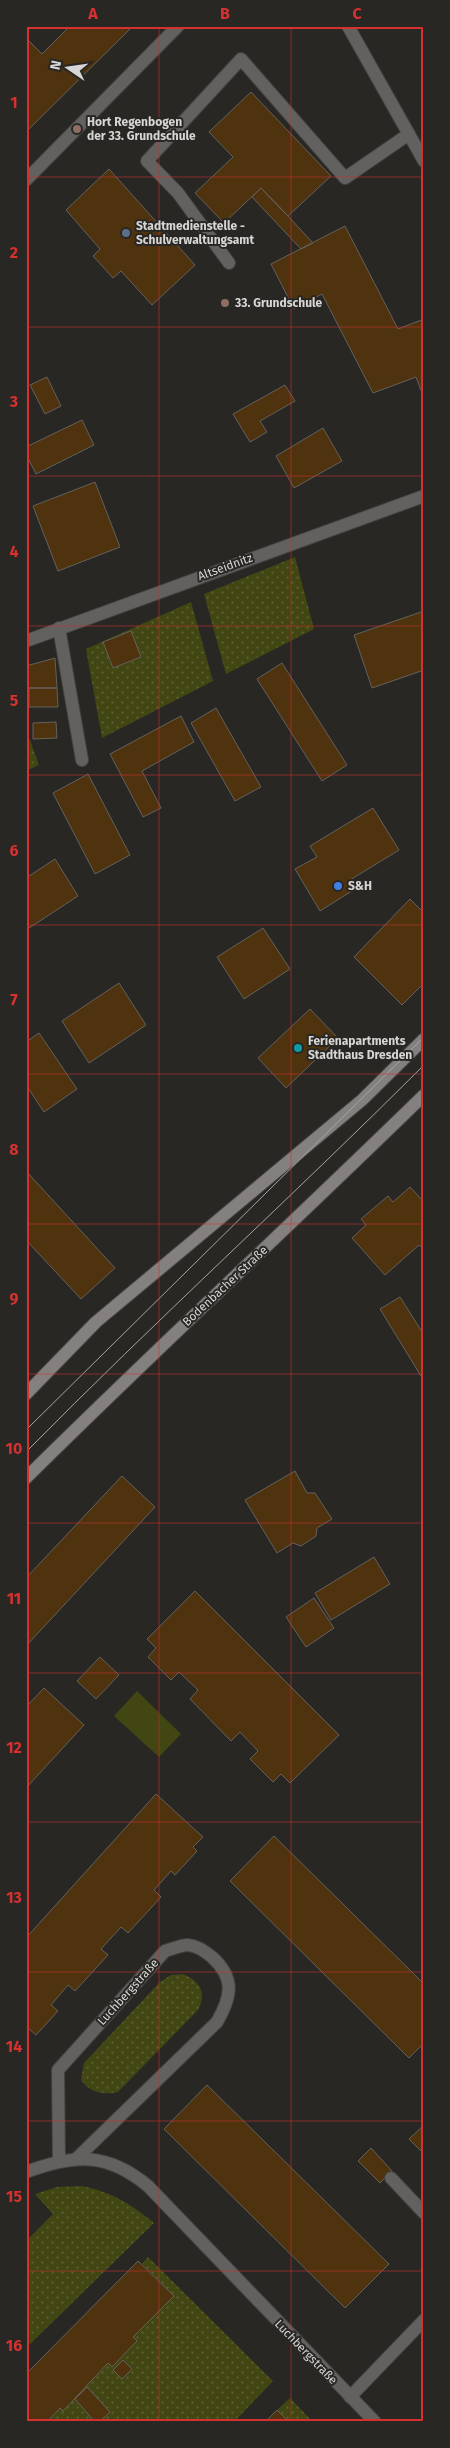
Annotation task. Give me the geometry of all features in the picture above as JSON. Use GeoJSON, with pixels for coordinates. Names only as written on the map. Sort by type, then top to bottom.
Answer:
{"type":"FeatureCollection","features":[{"type":"Feature","properties":{"kind":"street"},"geometry":{"type":"LineString","coordinates":[[26,180],[178,26]]}},
{"type":"Feature","properties":{"kind":"street"},"geometry":{"type":"LineString","coordinates":[[348,26],[424,161]]}},
{"type":"Feature","properties":{"kind":"street"},"geometry":{"type":"LineString","coordinates":[[229,263],[178,193],[147,161],[241,59],[346,178],[409,134]]}},
{"type":"Feature","properties":{"kind":"street","name":"Altseidnitz"},"geometry":{"type":"LineString","coordinates":[[26,641],[424,496]]}},
{"type":"Feature","properties":{"kind":"street"},"geometry":{"type":"LineString","coordinates":[[59,628],[82,760]]}},
{"type":"Feature","properties":{"kind":"street"},"geometry":{"type":"LineString","coordinates":[[26,1394],[96,1322],[362,1100],[424,1039]]}},
{"type":"Feature","properties":{"kind":"street","name":"Bodenbacher Straße"},"geometry":{"type":"LineString","coordinates":[[26,1478],[139,1366],[310,1206],[424,1094]]}},
{"type":"Feature","properties":{"kind":"street","name":"Luchbergstraße"},"geometry":{"type":"LineString","coordinates":[[59,2161],[58,2070],[165,1950],[186,1945],[202,1949],[225,1969],[229,1984],[227,2005],[217,2022],[76,2159]]}},
{"type":"Feature","properties":{"kind":"street","name":"Luchbergstraße"},"geometry":{"type":"LineString","coordinates":[[26,2172],[59,2161],[76,2159],[106,2161],[129,2171],[148,2186],[375,2422]]}},
{"type":"Feature","properties":{"kind":"street"},"geometry":{"type":"LineString","coordinates":[[391,2178],[424,2213]]}},
{"type":"Feature","properties":{"kind":"street"},"geometry":{"type":"LineString","coordinates":[[350,2396],[424,2320]]}},
{"type":"Feature","properties":{"kind":"green space"},"geometry":{"type":"Polygon","coordinates":[[[295,557],[314,629],[226,674],[204,594],[295,557]]]}},
{"type":"Feature","properties":{"kind":"green space"},"geometry":{"type":"Polygon","coordinates":[[[191,602],[213,681],[102,738],[86,649],[191,602]]]}},
{"type":"Feature","properties":{"kind":"green space"},"geometry":{"type":"Polygon","coordinates":[[[26,729],[39,765],[26,771],[26,729]]]}},
{"type":"Feature","properties":{"kind":"green space"},"geometry":{"type":"Polygon","coordinates":[[[137,1691],[181,1734],[159,1757],[114,1716],[137,1691]]]}},
{"type":"Feature","properties":{"kind":"green space"},"geometry":{"type":"Polygon","coordinates":[[[183,1974],[194,1980],[200,1988],[202,1998],[198,2010],[118,2092],[98,2092],[89,2088],[81,2080],[84,2063],[160,1982],[171,1975],[183,1974]]]}},
{"type":"Feature","properties":{"kind":"green space"},"geometry":{"type":"Polygon","coordinates":[[[82,2186],[121,2200],[154,2223],[26,2348],[26,2241],[53,2214],[35,2194],[57,2187],[82,2186]]]}},
{"type":"Feature","properties":{"kind":"green space"},"geometry":{"type":"Polygon","coordinates":[[[148,2257],[273,2381],[234,2422],[47,2422],[60,2408],[63,2411],[108,2363],[112,2367],[137,2341],[133,2337],[174,2296],[142,2264],[148,2257]]]}},
{"type":"Feature","properties":{"kind":"green space"},"geometry":{"type":"Polygon","coordinates":[[[290,2398],[313,2422],[289,2422],[277,2410],[290,2398]]]}},
{"type":"Feature","properties":{"kind":"building"},"geometry":{"type":"Polygon","coordinates":[[[70,26],[133,26],[26,132],[26,38],[42,54],[70,26]]]}},
{"type":"Feature","properties":{"kind":"building"},"geometry":{"type":"Polygon","coordinates":[[[251,92],[331,176],[288,216],[261,188],[224,223],[195,193],[233,157],[209,132],[251,92]]]}},
{"type":"Feature","properties":{"kind":"building","name":"Stadtmedienstelle - Schulverwaltungsamt"},"geometry":{"type":"Polygon","coordinates":[[[109,169],[195,265],[152,305],[121,271],[113,278],[93,256],[100,249],[66,210],[109,169]]]}},
{"type":"Feature","properties":{"kind":"building"},"geometry":{"type":"Polygon","coordinates":[[[261,188],[313,243],[301,249],[252,197],[261,188]]]}},
{"type":"Feature","properties":{"kind":"building"},"geometry":{"type":"Polygon","coordinates":[[[345,226],[398,329],[424,319],[424,398],[416,377],[373,393],[322,294],[294,309],[271,264],[345,226]]]}},
{"type":"Feature","properties":{"kind":"building"},"geometry":{"type":"Polygon","coordinates":[[[47,377],[61,406],[45,414],[30,385],[47,377]]]}},
{"type":"Feature","properties":{"kind":"building"},"geometry":{"type":"Polygon","coordinates":[[[285,385],[295,401],[260,421],[267,432],[250,442],[233,414],[285,385]]]}},
{"type":"Feature","properties":{"kind":"building"},"geometry":{"type":"Polygon","coordinates":[[[82,420],[94,445],[36,474],[26,454],[26,447],[82,420]]]}},
{"type":"Feature","properties":{"kind":"building"},"geometry":{"type":"Polygon","coordinates":[[[323,428],[342,461],[294,488],[276,456],[323,428]]]}},
{"type":"Feature","properties":{"kind":"building"},"geometry":{"type":"Polygon","coordinates":[[[95,482],[120,547],[58,571],[33,506],[95,482]]]}},
{"type":"Feature","properties":{"kind":"building"},"geometry":{"type":"Polygon","coordinates":[[[424,611],[424,670],[372,688],[354,635],[424,611]]]}},
{"type":"Feature","properties":{"kind":"building"},"geometry":{"type":"Polygon","coordinates":[[[131,631],[141,657],[113,668],[103,642],[131,631]]]}},
{"type":"Feature","properties":{"kind":"building"},"geometry":{"type":"Polygon","coordinates":[[[55,658],[57,688],[26,688],[26,666],[55,658]]]}},
{"type":"Feature","properties":{"kind":"building"},"geometry":{"type":"Polygon","coordinates":[[[282,663],[347,765],[322,781],[257,679],[282,663]]]}},
{"type":"Feature","properties":{"kind":"building"},"geometry":{"type":"Polygon","coordinates":[[[29,688],[57,688],[58,707],[29,707],[29,688]]]}},
{"type":"Feature","properties":{"kind":"building"},"geometry":{"type":"Polygon","coordinates":[[[216,708],[261,787],[235,801],[191,723],[216,708]]]}},
{"type":"Feature","properties":{"kind":"building"},"geometry":{"type":"Polygon","coordinates":[[[181,716],[194,742],[142,771],[161,808],[143,817],[110,754],[181,716]]]}},
{"type":"Feature","properties":{"kind":"building"},"geometry":{"type":"Polygon","coordinates":[[[56,722],[57,738],[33,739],[33,723],[56,722]]]}},
{"type":"Feature","properties":{"kind":"building"},"geometry":{"type":"Polygon","coordinates":[[[88,774],[130,855],[95,874],[53,793],[88,774]]]}},
{"type":"Feature","properties":{"kind":"building"},"geometry":{"type":"Polygon","coordinates":[[[373,808],[399,850],[350,880],[355,889],[320,911],[295,869],[317,857],[310,846],[373,808]]]}},
{"type":"Feature","properties":{"kind":"building"},"geometry":{"type":"Polygon","coordinates":[[[55,859],[78,896],[26,930],[26,878],[55,859]]]}},
{"type":"Feature","properties":{"kind":"building"},"geometry":{"type":"Polygon","coordinates":[[[410,899],[424,913],[424,983],[402,1005],[354,957],[410,899]]]}},
{"type":"Feature","properties":{"kind":"building"},"geometry":{"type":"Polygon","coordinates":[[[263,928],[290,969],[244,999],[217,957],[263,928]]]}},
{"type":"Feature","properties":{"kind":"building"},"geometry":{"type":"Polygon","coordinates":[[[119,983],[146,1025],[89,1063],[62,1021],[119,983]]]}},
{"type":"Feature","properties":{"kind":"building","name":"Ferienapartments Stadthaus Dresden"},"geometry":{"type":"Polygon","coordinates":[[[310,1009],[338,1038],[286,1088],[258,1058],[310,1009]]]}},
{"type":"Feature","properties":{"kind":"building"},"geometry":{"type":"Polygon","coordinates":[[[39,1033],[77,1089],[44,1112],[26,1085],[26,1042],[39,1033]]]}},
{"type":"Feature","properties":{"kind":"building"},"geometry":{"type":"Polygon","coordinates":[[[26,1171],[115,1268],[81,1299],[26,1240],[26,1171]]]}},
{"type":"Feature","properties":{"kind":"building"},"geometry":{"type":"Polygon","coordinates":[[[410,1187],[424,1202],[424,1250],[419,1245],[385,1275],[352,1238],[366,1225],[361,1219],[388,1196],[393,1202],[410,1187]]]}},
{"type":"Feature","properties":{"kind":"building"},"geometry":{"type":"Polygon","coordinates":[[[400,1297],[424,1335],[424,1381],[380,1309],[400,1297]]]}},
{"type":"Feature","properties":{"kind":"building"},"geometry":{"type":"Polygon","coordinates":[[[295,1471],[307,1493],[315,1493],[332,1519],[317,1528],[316,1536],[301,1546],[293,1543],[277,1553],[245,1500],[295,1471]]]}},
{"type":"Feature","properties":{"kind":"building"},"geometry":{"type":"Polygon","coordinates":[[[122,1476],[155,1507],[26,1646],[26,1578],[122,1476]]]}},
{"type":"Feature","properties":{"kind":"building"},"geometry":{"type":"Polygon","coordinates":[[[374,1557],[390,1584],[331,1620],[315,1593],[374,1557]]]}},
{"type":"Feature","properties":{"kind":"building"},"geometry":{"type":"Polygon","coordinates":[[[195,1591],[339,1735],[290,1783],[281,1774],[273,1782],[250,1759],[258,1751],[240,1732],[231,1741],[190,1699],[198,1690],[179,1672],[171,1680],[148,1657],[156,1648],[147,1639],[195,1591]]]}},
{"type":"Feature","properties":{"kind":"building"},"geometry":{"type":"Polygon","coordinates":[[[314,1598],[334,1628],[306,1647],[286,1617],[314,1598]]]}},
{"type":"Feature","properties":{"kind":"building"},"geometry":{"type":"Polygon","coordinates":[[[100,1657],[119,1675],[96,1699],[77,1681],[100,1657]]]}},
{"type":"Feature","properties":{"kind":"building"},"geometry":{"type":"Polygon","coordinates":[[[44,1688],[84,1725],[26,1788],[26,1707],[44,1688]]]}},
{"type":"Feature","properties":{"kind":"building"},"geometry":{"type":"Polygon","coordinates":[[[156,1794],[203,1837],[193,1847],[197,1851],[175,1875],[171,1871],[154,1890],[161,1897],[128,1933],[121,1927],[101,1949],[108,1955],[75,1991],[68,1985],[51,2005],[58,2011],[36,2035],[28,2028],[26,2030],[26,1938],[156,1794]]]}},
{"type":"Feature","properties":{"kind":"building"},"geometry":{"type":"Polygon","coordinates":[[[274,1836],[424,1984],[424,2043],[409,2058],[230,1881],[274,1836]]]}},
{"type":"Feature","properties":{"kind":"building"},"geometry":{"type":"Polygon","coordinates":[[[207,2085],[389,2264],[345,2308],[164,2129],[207,2085]]]}},
{"type":"Feature","properties":{"kind":"building"},"geometry":{"type":"Polygon","coordinates":[[[424,2125],[424,2154],[409,2139],[424,2125]]]}},
{"type":"Feature","properties":{"kind":"building"},"geometry":{"type":"Polygon","coordinates":[[[371,2148],[392,2171],[380,2183],[358,2161],[371,2148]]]}},
{"type":"Feature","properties":{"kind":"building"},"geometry":{"type":"Polygon","coordinates":[[[138,2261],[174,2296],[133,2337],[137,2341],[112,2367],[108,2363],[63,2411],[60,2408],[47,2422],[26,2422],[26,2374],[138,2261]]]}},
{"type":"Feature","properties":{"kind":"building"},"geometry":{"type":"Polygon","coordinates":[[[123,2360],[132,2369],[122,2379],[113,2370],[123,2360]]]}},
{"type":"Feature","properties":{"kind":"building"},"geometry":{"type":"Polygon","coordinates":[[[87,2387],[110,2412],[99,2422],[95,2422],[75,2399],[87,2387]]]}},
{"type":"Feature","properties":{"kind":"building"},"geometry":{"type":"Polygon","coordinates":[[[277,2410],[289,2422],[265,2422],[277,2410]]]}},
{"type":"Feature","properties":{"kind":"tram line"},"geometry":{"type":"LineString","coordinates":[[26,1430],[424,1037]]}},
{"type":"Feature","properties":{"kind":"tram line"},"geometry":{"type":"LineString","coordinates":[[26,1452],[424,1065]]}},
{"type":"Feature","properties":{"kind":"place","name":"Hort Regenbogen der 33. Grundschule"},"geometry":{"type":"Point","coordinates":[77,129]}},
{"type":"Feature","properties":{"kind":"place","name":"Stadtmedienstelle - Schulverwaltungsamt"},"geometry":{"type":"Point","coordinates":[126,233]}},
{"type":"Feature","properties":{"kind":"place","name":"33. Grundschule"},"geometry":{"type":"Point","coordinates":[225,303]}},
{"type":"Feature","properties":{"kind":"place","name":"S&H"},"geometry":{"type":"Point","coordinates":[338,886]}},
{"type":"Feature","properties":{"kind":"place","name":"Ferienapartments Stadthaus Dresden"},"geometry":{"type":"Point","coordinates":[298,1048]}}]}
